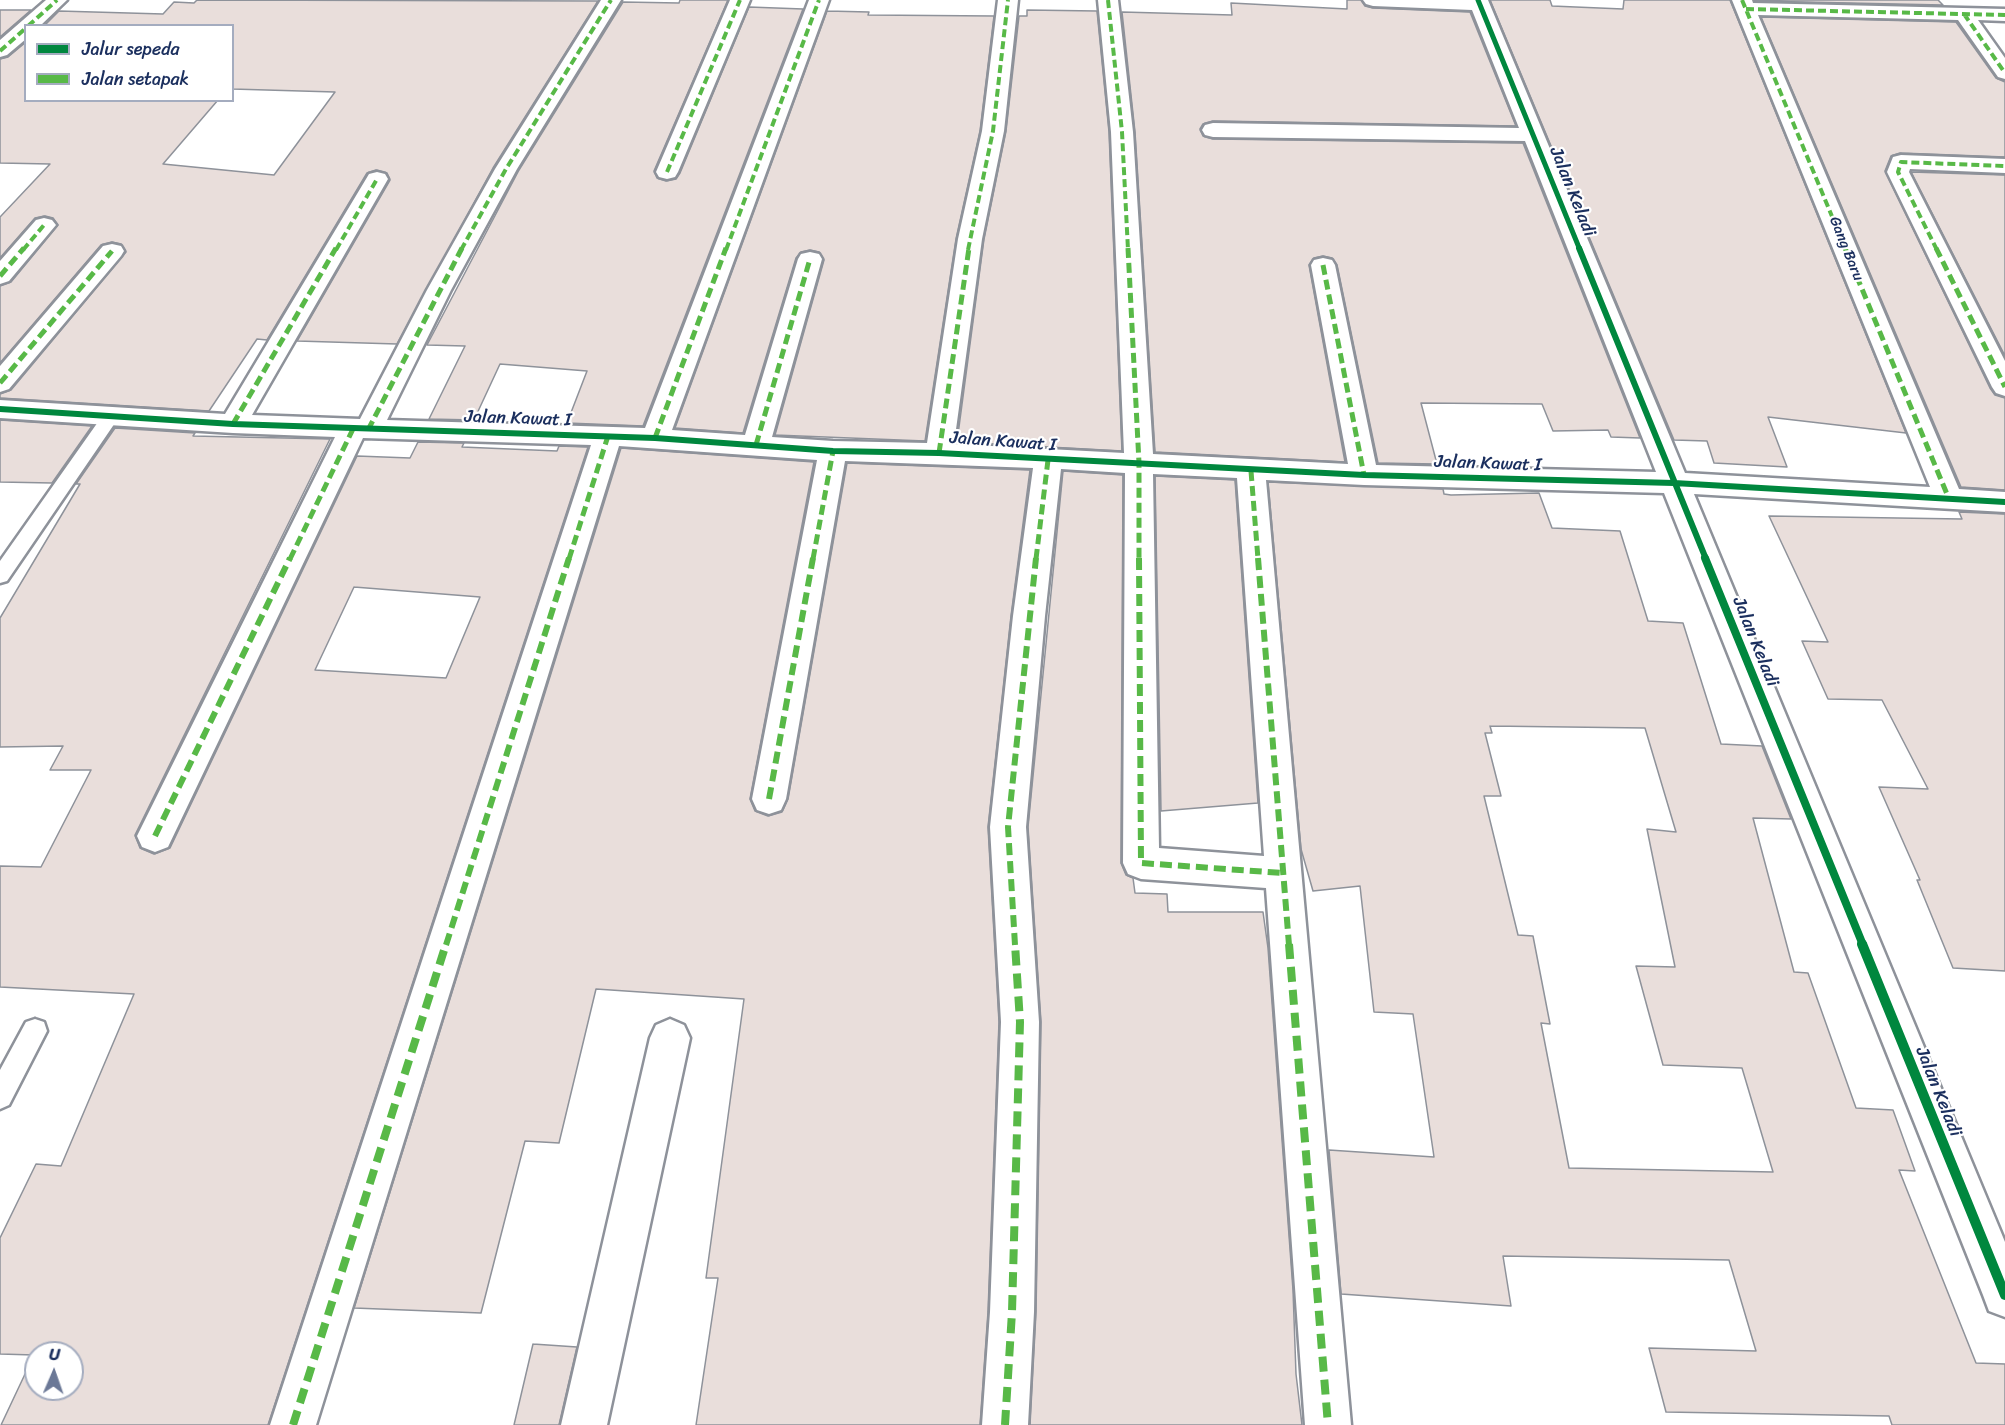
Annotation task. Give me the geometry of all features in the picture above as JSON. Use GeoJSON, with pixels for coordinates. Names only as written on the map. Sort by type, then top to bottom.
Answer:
{"type":"FeatureCollection","features":[{"type":"Feature","properties":{"kind":"street"},"geometry":{"type":"LineString","coordinates":[[30,24],[57,0]]}},
{"type":"Feature","properties":{"kind":"street"},"geometry":{"type":"LineString","coordinates":[[155,836],[361,429],[506,169],[611,0]]}},
{"type":"Feature","properties":{"kind":"street"},"geometry":{"type":"LineString","coordinates":[[667,172],[740,0]]}},
{"type":"Feature","properties":{"kind":"street"},"geometry":{"type":"LineString","coordinates":[[655,438],[819,0]]}},
{"type":"Feature","properties":{"kind":"street"},"geometry":{"type":"LineString","coordinates":[[939,453],[970,239],[993,131],[1008,0]]}},
{"type":"Feature","properties":{"kind":"street"},"geometry":{"type":"LineString","coordinates":[[1108,0],[1122,132],[1139,463],[1141,863],[1283,873]]}},
{"type":"Feature","properties":{"kind":"street"},"geometry":{"type":"LineString","coordinates":[[1373,0],[1479,2]]}},
{"type":"Feature","properties":{"kind":"street","name":"Jalan Keladi"},"geometry":{"type":"LineString","coordinates":[[1479,2],[2005,1295]]}},
{"type":"Feature","properties":{"kind":"street"},"geometry":{"type":"LineString","coordinates":[[1744,4],[2005,15]]}},
{"type":"Feature","properties":{"kind":"street","name":"Gang Baru"},"geometry":{"type":"LineString","coordinates":[[1744,4],[1949,499]]}},
{"type":"Feature","properties":{"kind":"street"},"geometry":{"type":"LineString","coordinates":[[1964,14],[2005,73]]}},
{"type":"Feature","properties":{"kind":"street"},"geometry":{"type":"LineString","coordinates":[[0,51],[24,30]]}},
{"type":"Feature","properties":{"kind":"street"},"geometry":{"type":"LineString","coordinates":[[1213,130],[1533,135]]}},
{"type":"Feature","properties":{"kind":"street"},"geometry":{"type":"LineString","coordinates":[[2005,166],[1912,162],[1901,162],[1898,165],[1898,171],[2005,387]]}},
{"type":"Feature","properties":{"kind":"street"},"geometry":{"type":"LineString","coordinates":[[233,424],[377,179]]}},
{"type":"Feature","properties":{"kind":"street"},"geometry":{"type":"LineString","coordinates":[[0,276],[44,225]]}},
{"type":"Feature","properties":{"kind":"street"},"geometry":{"type":"LineString","coordinates":[[0,383],[112,251]]}},
{"type":"Feature","properties":{"kind":"street"},"geometry":{"type":"LineString","coordinates":[[756,445],[810,259]]}},
{"type":"Feature","properties":{"kind":"street"},"geometry":{"type":"LineString","coordinates":[[1323,265],[1364,475]]}},
{"type":"Feature","properties":{"kind":"street","name":"Jalan Kawat I"},"geometry":{"type":"LineString","coordinates":[[0,409],[233,424],[655,438],[833,451],[939,453],[1251,471],[1674,483],[2005,502]]}},
{"type":"Feature","properties":{"kind":"street"},"geometry":{"type":"LineString","coordinates":[[293,1425],[608,436]]}},
{"type":"Feature","properties":{"kind":"street"},"geometry":{"type":"LineString","coordinates":[[769,798],[833,451]]}},
{"type":"Feature","properties":{"kind":"street"},"geometry":{"type":"LineString","coordinates":[[1005,1425],[1012,1312],[1020,1022],[1008,827],[1029,616],[1048,460]]}},
{"type":"Feature","properties":{"kind":"street"},"geometry":{"type":"LineString","coordinates":[[1251,471],[1328,1425]]}},
{"type":"Feature","properties":{"kind":"street"},"geometry":{"type":"LineString","coordinates":[[584,1425],[670,1038]]}},
{"type":"Feature","properties":{"kind":"lane"},"geometry":{"type":"LineString","coordinates":[[0,576],[111,416]]}},
{"type":"Feature","properties":{"kind":"lane"},"geometry":{"type":"LineString","coordinates":[[0,1096],[35,1031]]}},
{"type":"Feature","properties":{"kind":"building"},"geometry":{"type":"Polygon","coordinates":[[[197,0],[598,1],[493,168],[397,344],[297,341],[390,180],[387,173],[376,170],[367,173],[267,340],[257,339],[209,411],[0,398],[0,394],[11,390],[126,252],[121,244],[112,242],[101,245],[0,363],[0,286],[11,282],[58,225],[53,218],[45,216],[35,218],[0,258],[0,217],[50,164],[0,163],[0,59],[8,57],[24,44],[24,102],[216,102],[163,164],[274,175],[335,92],[234,89],[234,24],[46,24],[59,11],[163,14],[174,2],[194,3],[197,0]]]}},
{"type":"Feature","properties":{"kind":"building"},"geometry":{"type":"Polygon","coordinates":[[[680,0],[728,0],[654,171],[657,178],[666,181],[676,179],[680,173],[749,7],[803,9],[643,426],[567,423],[587,371],[500,364],[474,420],[429,419],[465,346],[427,345],[519,170],[623,2],[679,3],[680,0]]]}},
{"type":"Feature","properties":{"kind":"building"},"geometry":{"type":"Polygon","coordinates":[[[1347,0],[1361,0],[1365,6],[1373,8],[1470,12],[1516,126],[1213,121],[1203,124],[1200,129],[1203,136],[1213,139],[1523,143],[1640,438],[1611,437],[1608,430],[1553,431],[1542,404],[1421,403],[1437,464],[1378,463],[1337,265],[1332,258],[1323,256],[1314,258],[1309,265],[1345,462],[1155,452],[1135,132],[1122,12],[1232,15],[1231,3],[1347,9],[1347,0]]]}},
{"type":"Feature","properties":{"kind":"building"},"geometry":{"type":"Polygon","coordinates":[[[1490,0],[1550,0],[1552,6],[1623,9],[1624,0],[1730,0],[1906,433],[1768,417],[1787,467],[1714,463],[1707,441],[1674,440],[1490,0]]]}},
{"type":"Feature","properties":{"kind":"building"},"geometry":{"type":"Polygon","coordinates":[[[1938,0],[1943,5],[1755,1],[1938,0]]]}},
{"type":"Feature","properties":{"kind":"building"},"geometry":{"type":"Polygon","coordinates":[[[0,10],[31,10],[0,37],[0,10]]]}},
{"type":"Feature","properties":{"kind":"building"},"geometry":{"type":"Polygon","coordinates":[[[1027,10],[1097,11],[1109,132],[1122,451],[957,442],[984,239],[1006,131],[1019,16],[1027,16],[1027,10]]]}},
{"type":"Feature","properties":{"kind":"building"},"geometry":{"type":"Polygon","coordinates":[[[827,11],[869,12],[868,15],[994,16],[980,131],[956,239],[925,441],[775,435],[824,260],[819,252],[810,250],[801,252],[796,258],[743,433],[675,428],[827,11]]]}},
{"type":"Feature","properties":{"kind":"building"},"geometry":{"type":"Polygon","coordinates":[[[1761,17],[1956,22],[1996,78],[2005,82],[2005,157],[1900,153],[1891,156],[1885,171],[1990,388],[1995,395],[2005,398],[2005,490],[1961,487],[1761,17]]]}},
{"type":"Feature","properties":{"kind":"building"},"geometry":{"type":"Polygon","coordinates":[[[1911,172],[2005,175],[2005,356],[1911,172]]]}},
{"type":"Feature","properties":{"kind":"building"},"geometry":{"type":"Polygon","coordinates":[[[0,420],[92,426],[52,483],[0,482],[0,420]]]}},
{"type":"Feature","properties":{"kind":"building"},"geometry":{"type":"Polygon","coordinates":[[[115,428],[195,433],[193,436],[330,439],[135,835],[140,848],[154,854],[170,848],[357,456],[410,458],[418,442],[464,443],[462,447],[557,451],[559,446],[588,447],[268,1425],[1,1425],[24,1376],[24,1401],[84,1401],[84,1341],[24,1341],[24,1355],[0,1354],[0,1238],[36,1164],[61,1166],[134,994],[0,987],[0,866],[41,867],[91,770],[50,770],[63,746],[0,747],[0,618],[80,484],[76,484],[115,428]],[[354,587],[315,670],[446,678],[480,597],[354,587]]]}},
{"type":"Feature","properties":{"kind":"building"},"geometry":{"type":"Polygon","coordinates":[[[621,448],[814,462],[750,799],[755,811],[768,816],[782,812],[788,799],[847,463],[1030,470],[1011,616],[988,827],[999,1022],[988,1312],[980,1425],[696,1425],[718,1278],[706,1278],[744,999],[596,989],[559,1143],[525,1141],[481,1313],[354,1308],[621,448]]]}},
{"type":"Feature","properties":{"kind":"building"},"geometry":{"type":"Polygon","coordinates":[[[1063,471],[1123,475],[1121,863],[1126,875],[1133,878],[1135,893],[1167,894],[1168,912],[1263,912],[1268,948],[1293,1290],[1296,1374],[1302,1425],[1030,1425],[1036,1312],[1041,1022],[1028,827],[1063,471]]]}},
{"type":"Feature","properties":{"kind":"building"},"geometry":{"type":"Polygon","coordinates":[[[1155,476],[1235,480],[1258,803],[1161,811],[1155,476]]]}},
{"type":"Feature","properties":{"kind":"building"},"geometry":{"type":"Polygon","coordinates":[[[1268,482],[1443,489],[1444,494],[1451,495],[1539,493],[1552,528],[1620,531],[1648,621],[1683,623],[1721,744],[1762,746],[1791,819],[1753,818],[1794,972],[1808,973],[1856,1108],[1893,1110],[1915,1171],[1899,1170],[1976,1363],[2005,1364],[2005,1425],[1892,1425],[1889,1416],[1666,1412],[1649,1348],[1756,1351],[1729,1260],[1503,1256],[1511,1306],[1341,1294],[1329,1150],[1434,1157],[1413,1014],[1374,1012],[1360,886],[1313,891],[1301,849],[1268,482]],[[1490,726],[1492,733],[1485,733],[1501,796],[1484,796],[1518,935],[1533,936],[1550,1024],[1541,1023],[1569,1168],[1773,1172],[1742,1068],[1663,1065],[1636,966],[1675,967],[1647,829],[1676,832],[1645,728],[1490,726]]]}},
{"type":"Feature","properties":{"kind":"building"},"geometry":{"type":"Polygon","coordinates":[[[1959,512],[2005,514],[2005,971],[1953,968],[1917,880],[1920,880],[1879,787],[1928,789],[1882,700],[1828,699],[1802,641],[1828,642],[1769,516],[1962,519],[1959,512]]]}},
{"type":"Feature","properties":{"kind":"building"},"geometry":{"type":"Polygon","coordinates":[[[533,1344],[577,1347],[559,1425],[514,1425],[533,1344]]]}},
{"type":"Feature","properties":{"kind":"marked path"},"geometry":{"type":"LineString","coordinates":[[30,24],[57,0]]}},
{"type":"Feature","properties":{"kind":"marked path"},"geometry":{"type":"LineString","coordinates":[[368,430],[439,290],[506,169],[611,0]]}},
{"type":"Feature","properties":{"kind":"marked path"},"geometry":{"type":"LineString","coordinates":[[667,172],[740,0]]}},
{"type":"Feature","properties":{"kind":"marked path"},"geometry":{"type":"LineString","coordinates":[[655,438],[819,0]]}},
{"type":"Feature","properties":{"kind":"marked path"},"geometry":{"type":"LineString","coordinates":[[939,453],[970,239],[993,131],[1008,0]]}},
{"type":"Feature","properties":{"kind":"marked path"},"geometry":{"type":"LineString","coordinates":[[1108,0],[1122,132],[1139,463],[1141,863],[1283,873]]}},
{"type":"Feature","properties":{"kind":"marked path"},"geometry":{"type":"LineString","coordinates":[[1742,0],[1949,499]]}},
{"type":"Feature","properties":{"kind":"marked path"},"geometry":{"type":"LineString","coordinates":[[1746,9],[2005,15]]}},
{"type":"Feature","properties":{"kind":"marked path"},"geometry":{"type":"LineString","coordinates":[[1964,14],[2005,73]]}},
{"type":"Feature","properties":{"kind":"marked path"},"geometry":{"type":"LineString","coordinates":[[0,51],[24,30]]}},
{"type":"Feature","properties":{"kind":"marked path"},"geometry":{"type":"LineString","coordinates":[[2005,166],[1901,162],[1898,172],[2005,387]]}},
{"type":"Feature","properties":{"kind":"marked path"},"geometry":{"type":"LineString","coordinates":[[233,424],[377,179]]}},
{"type":"Feature","properties":{"kind":"marked path"},"geometry":{"type":"LineString","coordinates":[[0,276],[44,225]]}},
{"type":"Feature","properties":{"kind":"marked path"},"geometry":{"type":"LineString","coordinates":[[0,383],[112,251]]}},
{"type":"Feature","properties":{"kind":"marked path"},"geometry":{"type":"LineString","coordinates":[[756,445],[810,259]]}},
{"type":"Feature","properties":{"kind":"marked path"},"geometry":{"type":"LineString","coordinates":[[1323,265],[1364,475]]}},
{"type":"Feature","properties":{"kind":"marked path"},"geometry":{"type":"LineString","coordinates":[[155,836],[353,429]]}},
{"type":"Feature","properties":{"kind":"marked path"},"geometry":{"type":"LineString","coordinates":[[293,1425],[608,436]]}},
{"type":"Feature","properties":{"kind":"marked path"},"geometry":{"type":"LineString","coordinates":[[769,799],[833,451]]}},
{"type":"Feature","properties":{"kind":"marked path"},"geometry":{"type":"LineString","coordinates":[[1005,1425],[1012,1312],[1020,1022],[1008,827],[1029,616],[1048,460]]}},
{"type":"Feature","properties":{"kind":"marked path"},"geometry":{"type":"LineString","coordinates":[[1251,471],[1328,1425]]}},
{"type":"Feature","properties":{"kind":"cycle path"},"geometry":{"type":"LineString","coordinates":[[1478,0],[2005,1295]]}},
{"type":"Feature","properties":{"kind":"cycle path"},"geometry":{"type":"LineString","coordinates":[[0,409],[233,424],[655,438],[833,451],[939,453],[1364,475],[1674,483],[2005,502]]}}]}
